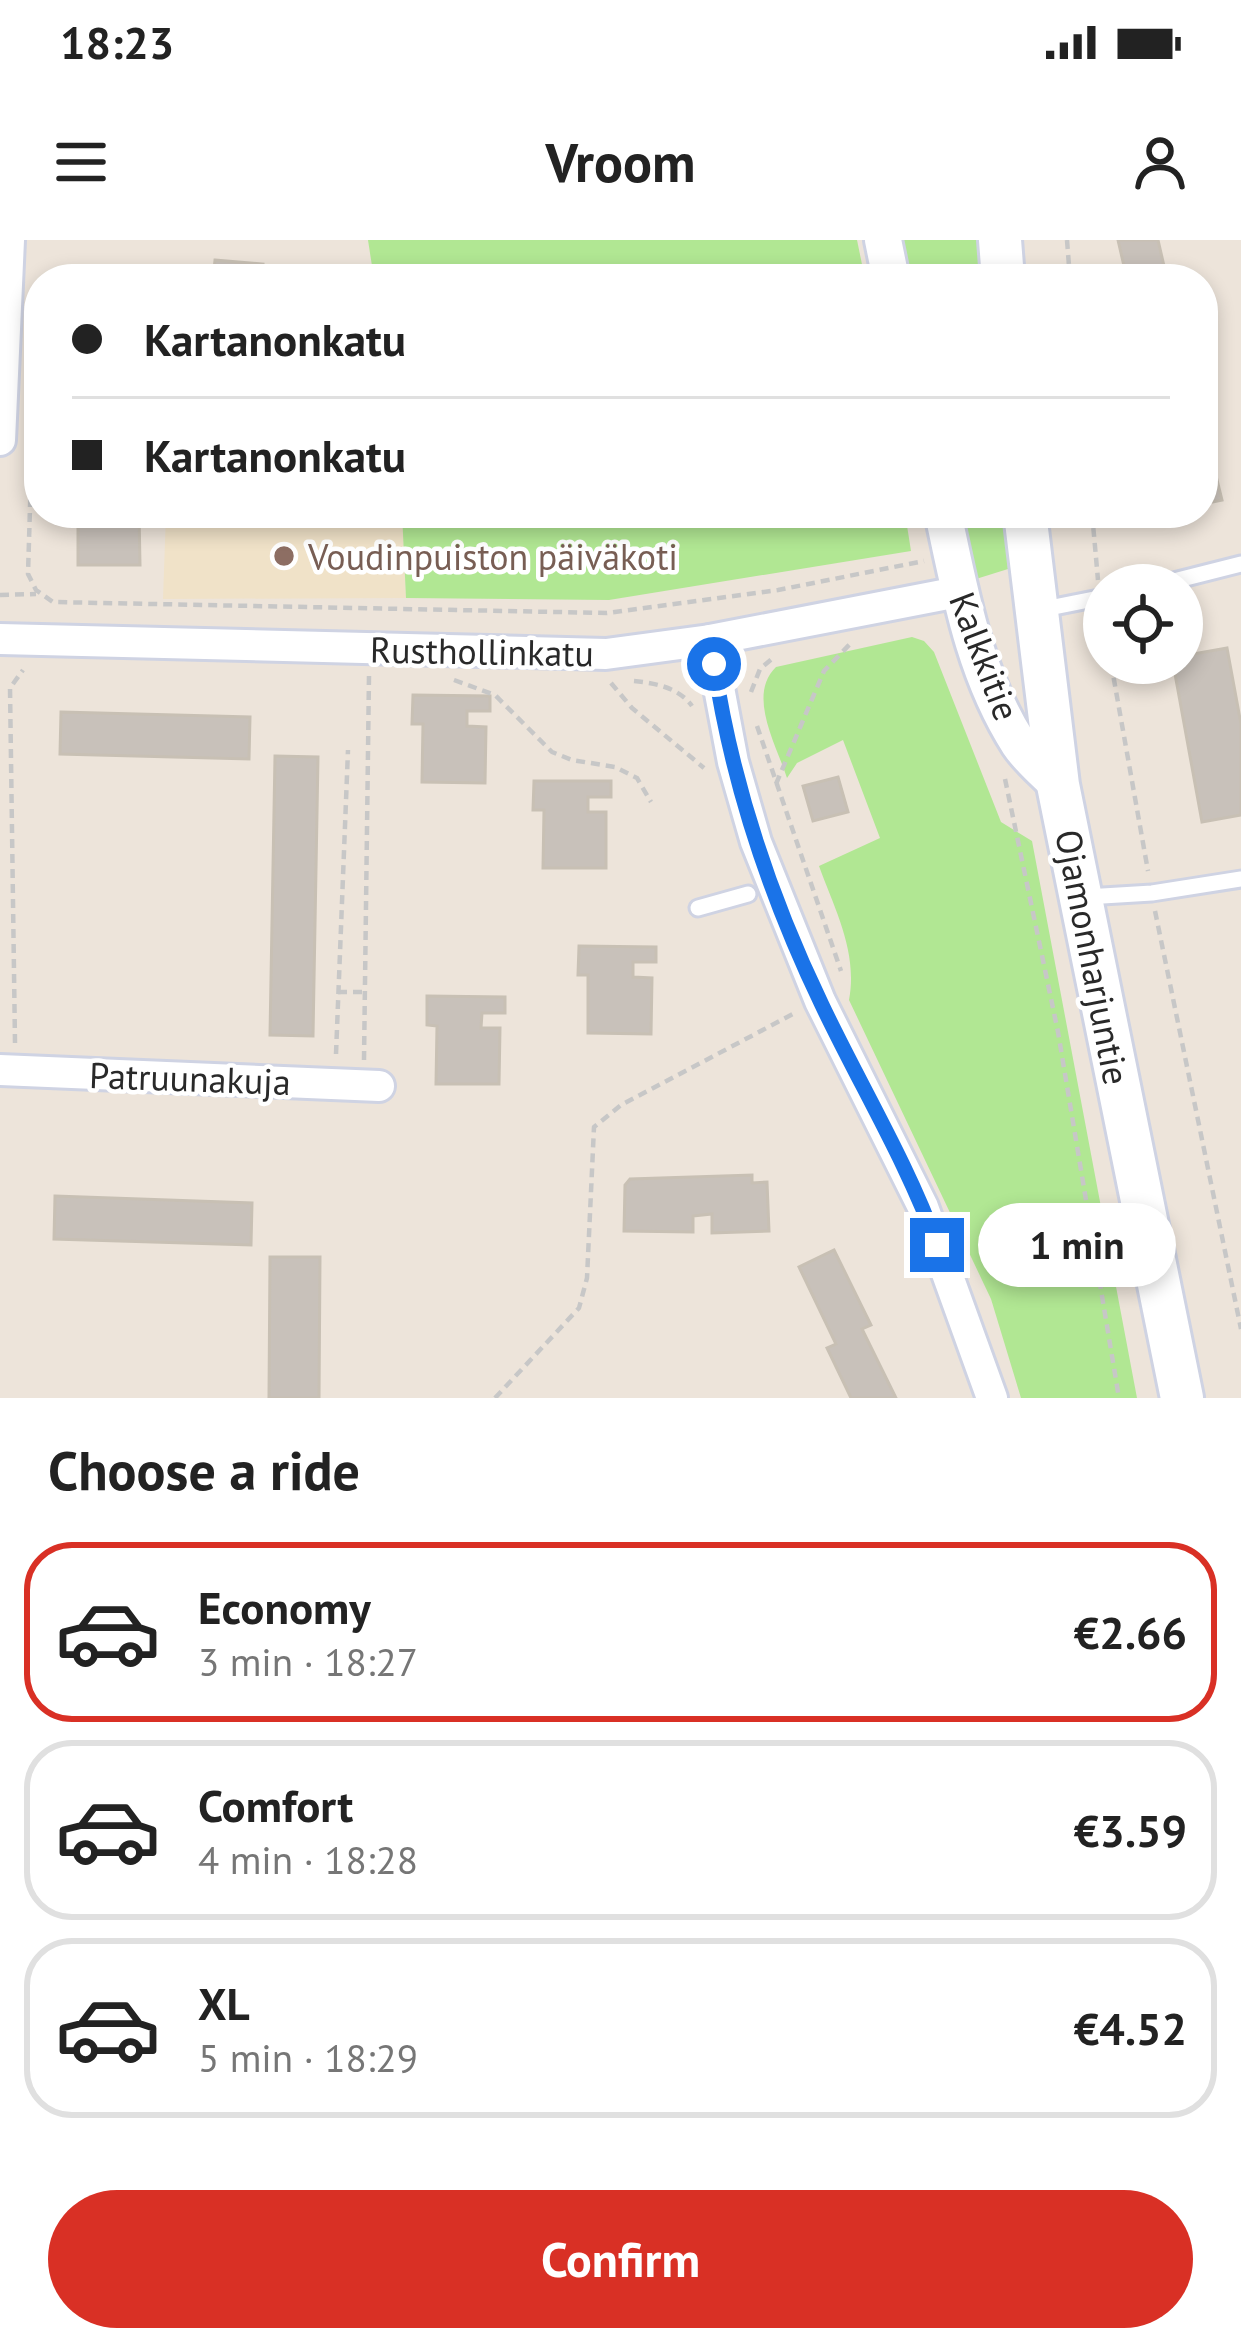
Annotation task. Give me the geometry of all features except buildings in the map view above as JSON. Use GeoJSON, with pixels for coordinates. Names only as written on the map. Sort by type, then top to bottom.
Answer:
{"type":"FeatureCollection","features":[{"type":"Feature","properties":{"kind":"main road","name":"Ojamonharjuntie"},"geometry":{"type":"LineString","coordinates":[[1027,528],[1058,785],[1181,1398]]}},
{"type":"Feature","properties":{"kind":"street"},"geometry":{"type":"LineString","coordinates":[[0,440],[9,240]]}},
{"type":"Feature","properties":{"kind":"street","name":"Kalkkitie"},"geometry":{"type":"LineString","coordinates":[[944,528],[946,594],[1021,746],[1058,785]]}},
{"type":"Feature","properties":{"kind":"street","name":"Rusthollinkatu"},"geometry":{"type":"LineString","coordinates":[[0,639],[606,654],[710,640],[946,594]]}},
{"type":"Feature","properties":{"kind":"street"},"geometry":{"type":"LineString","coordinates":[[710,640],[733,762],[755,842],[820,1001],[923,1207],[992,1398]]}},
{"type":"Feature","properties":{"kind":"street","name":"Patruunakuja"},"geometry":{"type":"LineString","coordinates":[[8,1065],[371,1079]]}},
{"type":"Feature","properties":{"kind":"lane"},"geometry":{"type":"LineString","coordinates":[[1203,574],[1241,564]]}},
{"type":"Feature","properties":{"kind":"lane"},"geometry":{"type":"LineString","coordinates":[[1036,611],[1083,602]]}},
{"type":"Feature","properties":{"kind":"lane"},"geometry":{"type":"LineString","coordinates":[[1083,898],[1241,880]]}},
{"type":"Feature","properties":{"kind":"lane"},"geometry":{"type":"LineString","coordinates":[[698,908],[748,894]]}},
{"type":"Feature","properties":{"kind":"path"},"geometry":{"type":"LineString","coordinates":[[29,528],[28,574],[41,594],[53,602],[607,614],[778,590],[928,560],[946,594]]}},
{"type":"Feature","properties":{"kind":"path"},"geometry":{"type":"LineString","coordinates":[[1094,528],[1098,564]]}},
{"type":"Feature","properties":{"kind":"path"},"geometry":{"type":"LineString","coordinates":[[0,595],[41,594]]}},
{"type":"Feature","properties":{"kind":"path"},"geometry":{"type":"LineString","coordinates":[[776,784],[824,671],[850,644],[833,648]]}},
{"type":"Feature","properties":{"kind":"path"},"geometry":{"type":"LineString","coordinates":[[749,703],[760,669],[770,659],[784,656]]}},
{"type":"Feature","properties":{"kind":"path"},"geometry":{"type":"LineString","coordinates":[[8,1065],[10,688],[22,670],[41,665]]}},
{"type":"Feature","properties":{"kind":"path"},"geometry":{"type":"LineString","coordinates":[[371,1079],[364,992],[369,674],[387,674]]}},
{"type":"Feature","properties":{"kind":"path"},"geometry":{"type":"LineString","coordinates":[[466,676],[443,676],[495,695],[553,752],[572,760],[616,766],[637,778],[652,802]]}},
{"type":"Feature","properties":{"kind":"path"},"geometry":{"type":"LineString","coordinates":[[700,718],[684,695],[653,682],[606,678],[632,708],[717,779]]}},
{"type":"Feature","properties":{"kind":"path"},"geometry":{"type":"LineString","coordinates":[[0,682],[14,681]]}},
{"type":"Feature","properties":{"kind":"path"},"geometry":{"type":"LineString","coordinates":[[1115,684],[1241,1329]]}},
{"type":"Feature","properties":{"kind":"path"},"geometry":{"type":"LineString","coordinates":[[495,1398],[579,1308],[587,1278],[594,1127],[621,1105],[820,1001],[842,983],[841,967],[756,723]]}},
{"type":"Feature","properties":{"kind":"path"},"geometry":{"type":"LineString","coordinates":[[335,1072],[348,750]]}},
{"type":"Feature","properties":{"kind":"path"},"geometry":{"type":"LineString","coordinates":[[998,764],[1006,781],[1058,1031],[1120,1398]]}},
{"type":"Feature","properties":{"kind":"path"},"geometry":{"type":"LineString","coordinates":[[338,992],[364,992]]}},
{"type":"Feature","properties":{"kind":"shaded area","name":"Voudinpuiston päiväkoti"},"geometry":{"type":"Polygon","coordinates":[[[165,528],[403,528],[406,598],[163,599],[165,528]]]}},
{"type":"Feature","properties":{"kind":"green space"},"geometry":{"type":"Polygon","coordinates":[[[368,240],[857,240],[862,264],[372,264],[368,240]]]}},
{"type":"Feature","properties":{"kind":"green space"},"geometry":{"type":"Polygon","coordinates":[[[896,240],[980,240],[982,264],[902,264],[896,240]]]}},
{"type":"Feature","properties":{"kind":"green space"},"geometry":{"type":"Polygon","coordinates":[[[403,528],[907,528],[911,551],[609,600],[406,598],[403,528]]]}},
{"type":"Feature","properties":{"kind":"green space"},"geometry":{"type":"Polygon","coordinates":[[[963,528],[1004,528],[1008,569],[976,579],[963,528]]]}},
{"type":"Feature","properties":{"kind":"green space"},"geometry":{"type":"Polygon","coordinates":[[[912,637],[934,652],[1001,822],[1032,841],[1137,1398],[1021,1398],[991,1299],[849,1000],[848,948],[819,866],[880,838],[843,740],[797,763],[787,778],[766,720],[764,691],[776,667],[912,637]]]}},
{"type":"Feature","properties":{"kind":"place","name":"Voudinpuiston päiväkoti"},"geometry":{"type":"Point","coordinates":[284,556]}},
{"type":"Feature","properties":{"kind":"route"},"geometry":{"type":"LineString","coordinates":[[714,664],[733,762],[755,842],[784,919],[937,1245]]}}]}
